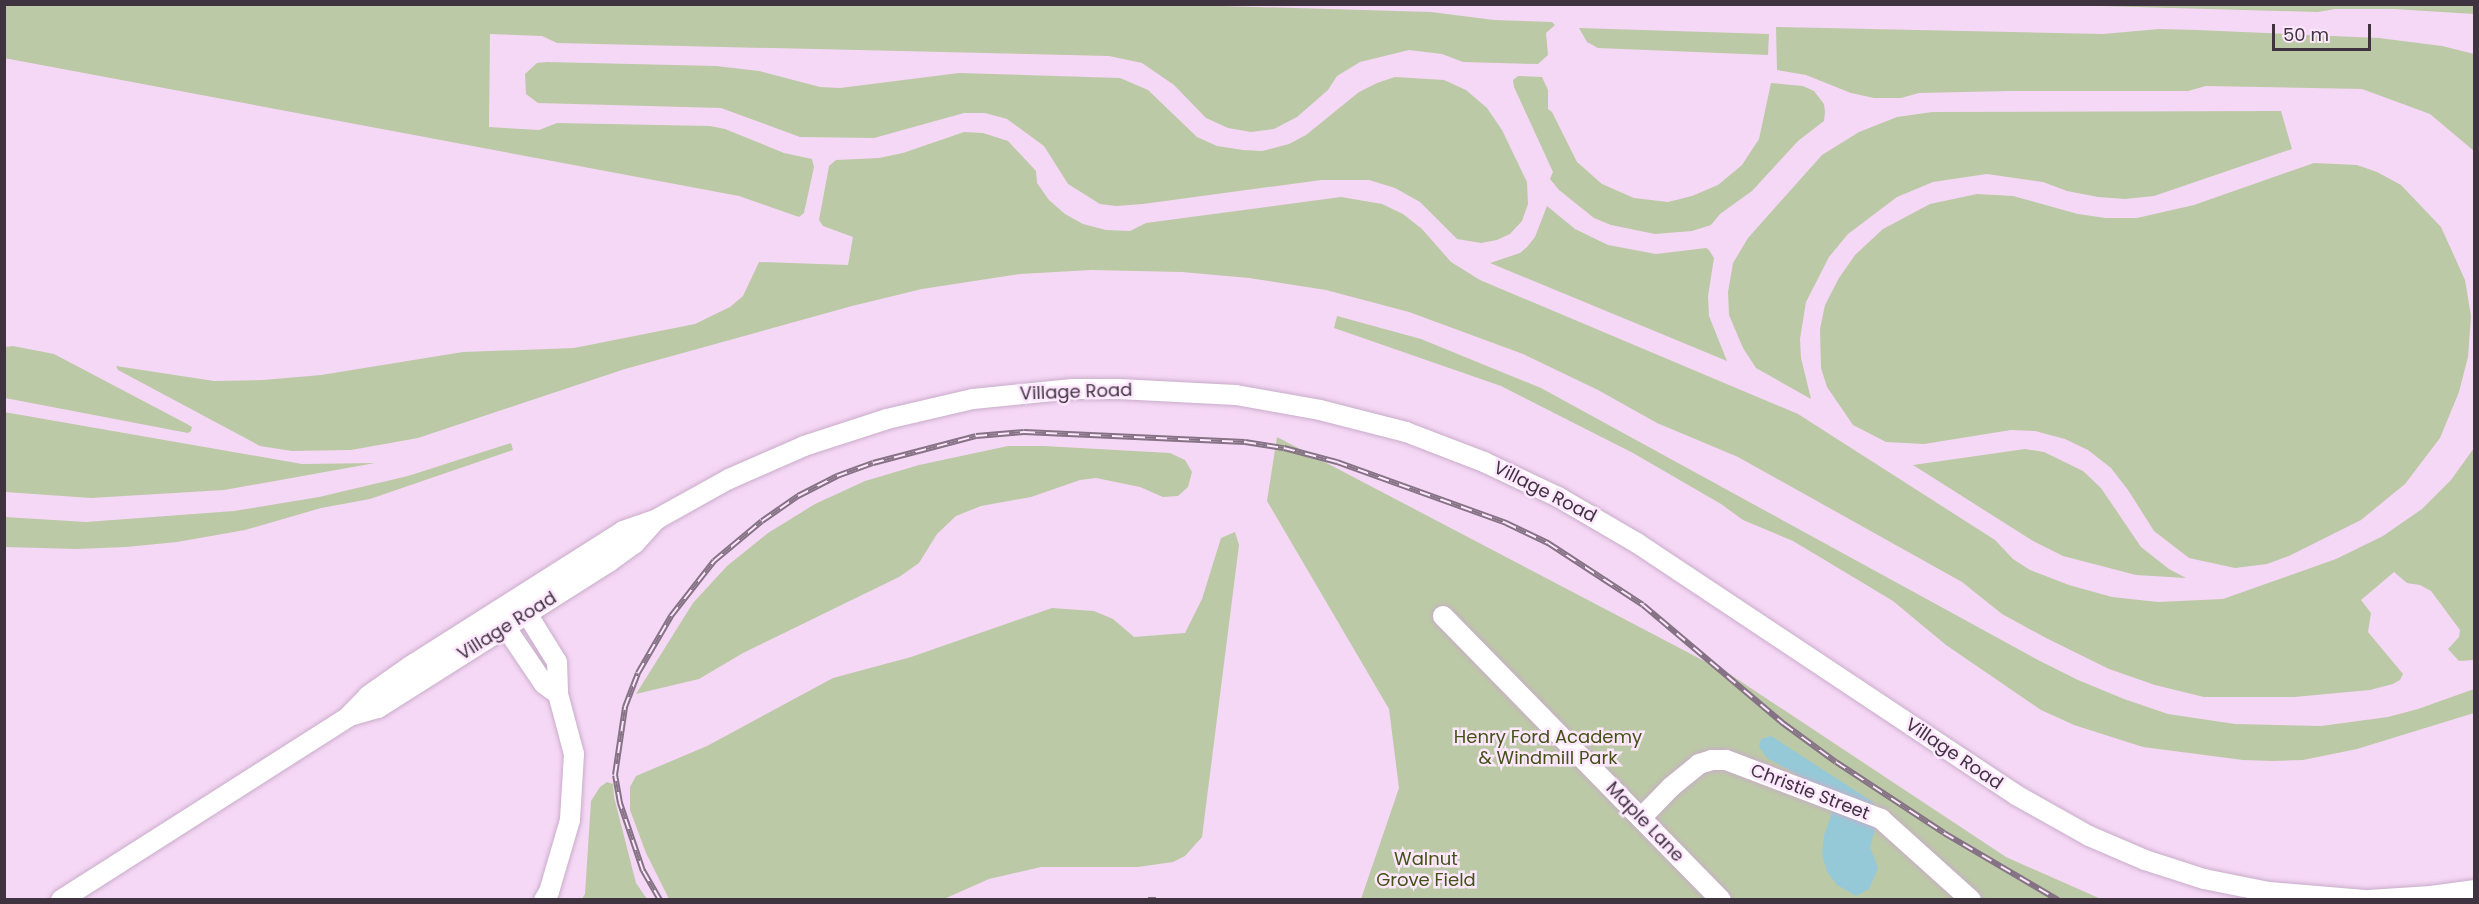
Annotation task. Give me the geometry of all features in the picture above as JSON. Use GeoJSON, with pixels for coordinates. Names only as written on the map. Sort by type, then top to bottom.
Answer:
{"type":"FeatureCollection","features":[{"type":"Feature","properties":{"kind":"street","name":"Village Road"},"geometry":{"type":"LineString","coordinates":[[61,900],[348,717],[368,696],[634,544],[657,519],[729,479],[804,446],[886,419],[974,399],[1072,389],[1164,390],[1236,395],[1331,412],[1446,446],[1524,479],[1594,517],[2016,795],[2098,841],[2173,870],[2238,887],[2300,896],[2367,900],[2431,896],[2475,890]]}},
{"type":"Feature","properties":{"kind":"street"},"geometry":{"type":"LineString","coordinates":[[522,606],[557,662],[558,694],[574,754],[570,820],[549,892],[544,900]]}},
{"type":"Feature","properties":{"kind":"street","name":"Maple Lane"},"geometry":{"type":"LineString","coordinates":[[1443,616],[1721,900]]}},
{"type":"Feature","properties":{"kind":"street"},"geometry":{"type":"LineString","coordinates":[[500,620],[544,684],[558,694]]}},
{"type":"Feature","properties":{"kind":"street","name":"Christie Street"},"geometry":{"type":"LineString","coordinates":[[1641,818],[1688,772],[1712,760],[1732,762],[1881,819],[1960,896]]}},
{"type":"Feature","properties":{"kind":"green space"},"geometry":{"type":"Polygon","coordinates":[[[5,4],[1155,4],[1431,12],[1494,20],[1552,22],[1555,25],[1546,33],[1548,55],[1538,64],[1463,62],[1442,54],[1409,50],[1360,62],[1337,76],[1328,90],[1297,117],[1274,129],[1251,132],[1228,128],[1206,118],[1174,85],[1142,63],[1109,56],[557,43],[542,36],[490,34],[489,127],[539,130],[557,123],[710,126],[725,129],[784,153],[812,159],[814,167],[804,213],[799,217],[739,196],[4,58],[5,4]]]}},
{"type":"Feature","properties":{"kind":"green space"},"geometry":{"type":"Polygon","coordinates":[[[2474,4],[2474,14],[2394,9],[2335,9],[2318,12],[2065,5],[2474,4]]]}},
{"type":"Feature","properties":{"kind":"green space"},"geometry":{"type":"Polygon","coordinates":[[[1776,27],[2103,34],[2159,29],[2197,30],[2379,38],[2442,46],[2474,54],[2474,151],[2430,114],[2362,89],[2206,86],[2188,91],[2008,91],[1919,93],[1901,98],[1874,98],[1851,93],[1806,75],[1777,70],[1776,27]]]}},
{"type":"Feature","properties":{"kind":"green space"},"geometry":{"type":"Polygon","coordinates":[[[1579,28],[1769,34],[1768,55],[1598,48],[1587,42],[1579,28]]]}},
{"type":"Feature","properties":{"kind":"green space"},"geometry":{"type":"Polygon","coordinates":[[[537,63],[716,66],[759,71],[820,87],[840,88],[959,73],[1120,78],[1148,90],[1197,137],[1217,146],[1262,151],[1289,144],[1306,135],[1359,92],[1377,83],[1395,77],[1444,80],[1466,90],[1487,108],[1502,130],[1527,182],[1528,204],[1522,221],[1510,234],[1497,240],[1481,243],[1457,239],[1420,202],[1395,188],[1369,180],[1321,180],[1143,204],[1116,206],[1100,204],[1068,184],[1044,146],[1007,119],[985,113],[964,113],[874,138],[800,137],[721,108],[538,103],[526,94],[525,74],[537,63]]]}},
{"type":"Feature","properties":{"kind":"green space"},"geometry":{"type":"Polygon","coordinates":[[[1518,76],[1542,77],[1548,90],[1548,109],[1552,112],[1577,162],[1602,184],[1634,198],[1668,202],[1692,196],[1718,185],[1742,165],[1759,139],[1771,83],[1803,86],[1814,91],[1824,104],[1824,121],[1798,141],[1752,191],[1720,214],[1711,225],[1692,231],[1655,234],[1611,225],[1594,218],[1559,190],[1550,179],[1553,172],[1514,87],[1513,80],[1518,76]]]}},
{"type":"Feature","properties":{"kind":"green space"},"geometry":{"type":"Polygon","coordinates":[[[2281,111],[2292,149],[2154,196],[2125,199],[2098,197],[2067,191],[2043,182],[1987,174],[1933,182],[1897,197],[1848,234],[1829,257],[1806,302],[1800,339],[1801,358],[1811,399],[1756,368],[1743,348],[1729,315],[1728,292],[1733,263],[1748,238],[1822,155],[1859,132],[1897,117],[1932,112],[2281,111]]]}},
{"type":"Feature","properties":{"kind":"green space"},"geometry":{"type":"Polygon","coordinates":[[[964,132],[983,133],[1008,141],[1036,171],[1037,183],[1049,200],[1065,214],[1083,224],[1106,230],[1130,231],[1146,223],[1341,197],[1382,204],[1403,214],[1422,229],[1451,262],[1480,280],[1798,414],[1995,540],[2013,559],[2030,570],[2069,585],[2112,597],[2158,602],[2223,599],[2336,559],[2383,536],[2422,509],[2451,480],[2474,448],[2474,660],[2459,661],[2448,649],[2459,637],[2460,630],[2431,591],[2420,585],[2407,583],[2394,572],[2361,600],[2371,613],[2368,632],[2403,674],[2400,680],[2393,684],[2370,690],[2294,697],[2204,697],[2155,685],[2109,669],[2046,638],[2002,614],[1962,582],[1738,457],[1657,423],[1598,390],[1523,354],[1409,312],[1326,290],[1249,278],[1182,272],[1091,270],[1020,274],[922,289],[625,369],[418,438],[351,450],[292,451],[260,446],[118,370],[116,366],[214,381],[263,380],[321,375],[463,352],[574,348],[695,324],[730,307],[743,296],[759,262],[848,265],[853,237],[823,226],[819,220],[829,166],[836,160],[879,158],[903,153],[964,132]]]}},
{"type":"Feature","properties":{"kind":"green space"},"geometry":{"type":"Polygon","coordinates":[[[2314,163],[2357,165],[2377,172],[2401,185],[2441,227],[2465,280],[2471,316],[2468,357],[2459,392],[2440,438],[2405,484],[2361,520],[2289,556],[2267,564],[2235,568],[2189,558],[2154,531],[2111,468],[2088,450],[2065,439],[2035,431],[2011,430],[1924,444],[1886,442],[1853,425],[1827,387],[1821,368],[1820,329],[1825,305],[1839,278],[1855,255],[1883,229],[1930,204],[1977,194],[2013,196],[2078,214],[2106,218],[2137,218],[2194,205],[2314,163]]]}},
{"type":"Feature","properties":{"kind":"green space"},"geometry":{"type":"Polygon","coordinates":[[[1547,206],[1575,229],[1608,245],[1656,254],[1706,248],[1709,250],[1714,258],[1708,296],[1709,316],[1727,361],[1490,263],[1520,253],[1527,247],[1535,237],[1547,206]]]}},
{"type":"Feature","properties":{"kind":"green space"},"geometry":{"type":"Polygon","coordinates":[[[1337,316],[1421,339],[1541,388],[2038,660],[2124,699],[2168,714],[2235,724],[2321,726],[2388,717],[2474,689],[2474,713],[2357,749],[2303,760],[2273,761],[2243,760],[2143,747],[2074,725],[2041,710],[1946,645],[1893,601],[1793,541],[1743,520],[1721,504],[1633,453],[1501,386],[1334,328],[1337,316]]]}},
{"type":"Feature","properties":{"kind":"green space"},"geometry":{"type":"Polygon","coordinates":[[[13,346],[54,354],[187,424],[192,427],[191,431],[188,433],[5,398],[5,347],[13,346]]]}},
{"type":"Feature","properties":{"kind":"green space"},"geometry":{"type":"Polygon","coordinates":[[[4,412],[302,464],[375,463],[224,490],[91,498],[5,492],[4,412]]]}},
{"type":"Feature","properties":{"kind":"green space","name":"Henry Ford Academy & Windmill Park"},"geometry":{"type":"Polygon","coordinates":[[[1277,437],[1731,675],[2006,857],[2101,899],[1361,899],[1399,788],[1389,709],[1267,501],[1277,437]]]}},
{"type":"Feature","properties":{"kind":"green space"},"geometry":{"type":"Polygon","coordinates":[[[511,443],[513,450],[370,499],[321,508],[245,530],[177,542],[126,547],[77,549],[5,547],[5,517],[86,522],[234,511],[319,497],[408,476],[511,443]]]}},
{"type":"Feature","properties":{"kind":"green space"},"geometry":{"type":"Polygon","coordinates":[[[1008,446],[1170,453],[1185,460],[1192,472],[1188,487],[1178,496],[1163,497],[1140,487],[1096,478],[1080,480],[1031,497],[981,506],[956,516],[937,534],[919,563],[899,577],[743,653],[699,679],[636,694],[693,603],[727,566],[768,533],[815,504],[865,481],[919,465],[1008,446]]]}},
{"type":"Feature","properties":{"kind":"green space"},"geometry":{"type":"Polygon","coordinates":[[[2025,449],[2044,452],[2083,471],[2101,488],[2141,547],[2169,569],[2186,578],[2136,575],[2063,556],[2033,541],[1913,465],[2025,449]]]}},
{"type":"Feature","properties":{"kind":"green space"},"geometry":{"type":"Polygon","coordinates":[[[1235,532],[1239,545],[1202,837],[1185,856],[1173,862],[1138,867],[1041,867],[989,879],[944,899],[669,899],[646,853],[630,810],[630,787],[636,776],[707,746],[833,678],[911,657],[1052,608],[1094,611],[1113,619],[1134,637],[1185,633],[1202,599],[1221,538],[1235,532]]]}},
{"type":"Feature","properties":{"kind":"green space"},"geometry":{"type":"Polygon","coordinates":[[[607,782],[613,784],[614,797],[636,883],[647,899],[582,899],[585,894],[591,801],[600,787],[607,782]]]}},
{"type":"Feature","properties":{"kind":"shaded area"},"geometry":{"type":"Polygon","coordinates":[[[1771,736],[1873,802],[1876,826],[1870,847],[1878,868],[1869,889],[1856,896],[1837,885],[1827,872],[1822,854],[1824,835],[1834,807],[1824,789],[1767,758],[1759,747],[1761,739],[1771,736]]]}},
{"type":"Feature","properties":{"kind":"railway"},"geometry":{"type":"LineString","coordinates":[[660,900],[643,871],[620,803],[615,775],[625,707],[638,673],[671,616],[714,561],[762,521],[798,496],[837,476],[873,463],[976,436],[1024,432],[1245,442],[1284,448],[1337,462],[1506,523],[1548,543],[1643,605],[1784,724],[1836,762],[1944,833],[2058,900]]}},
{"type":"Feature","properties":{"kind":"railway"},"geometry":{"type":"LineString","coordinates":[[1148,900],[1156,900]]}},
{"type":"Feature","properties":{"kind":"park label","name":"Walnut Grove Field"},"geometry":{"type":"Point","coordinates":[1426,870]}}]}
